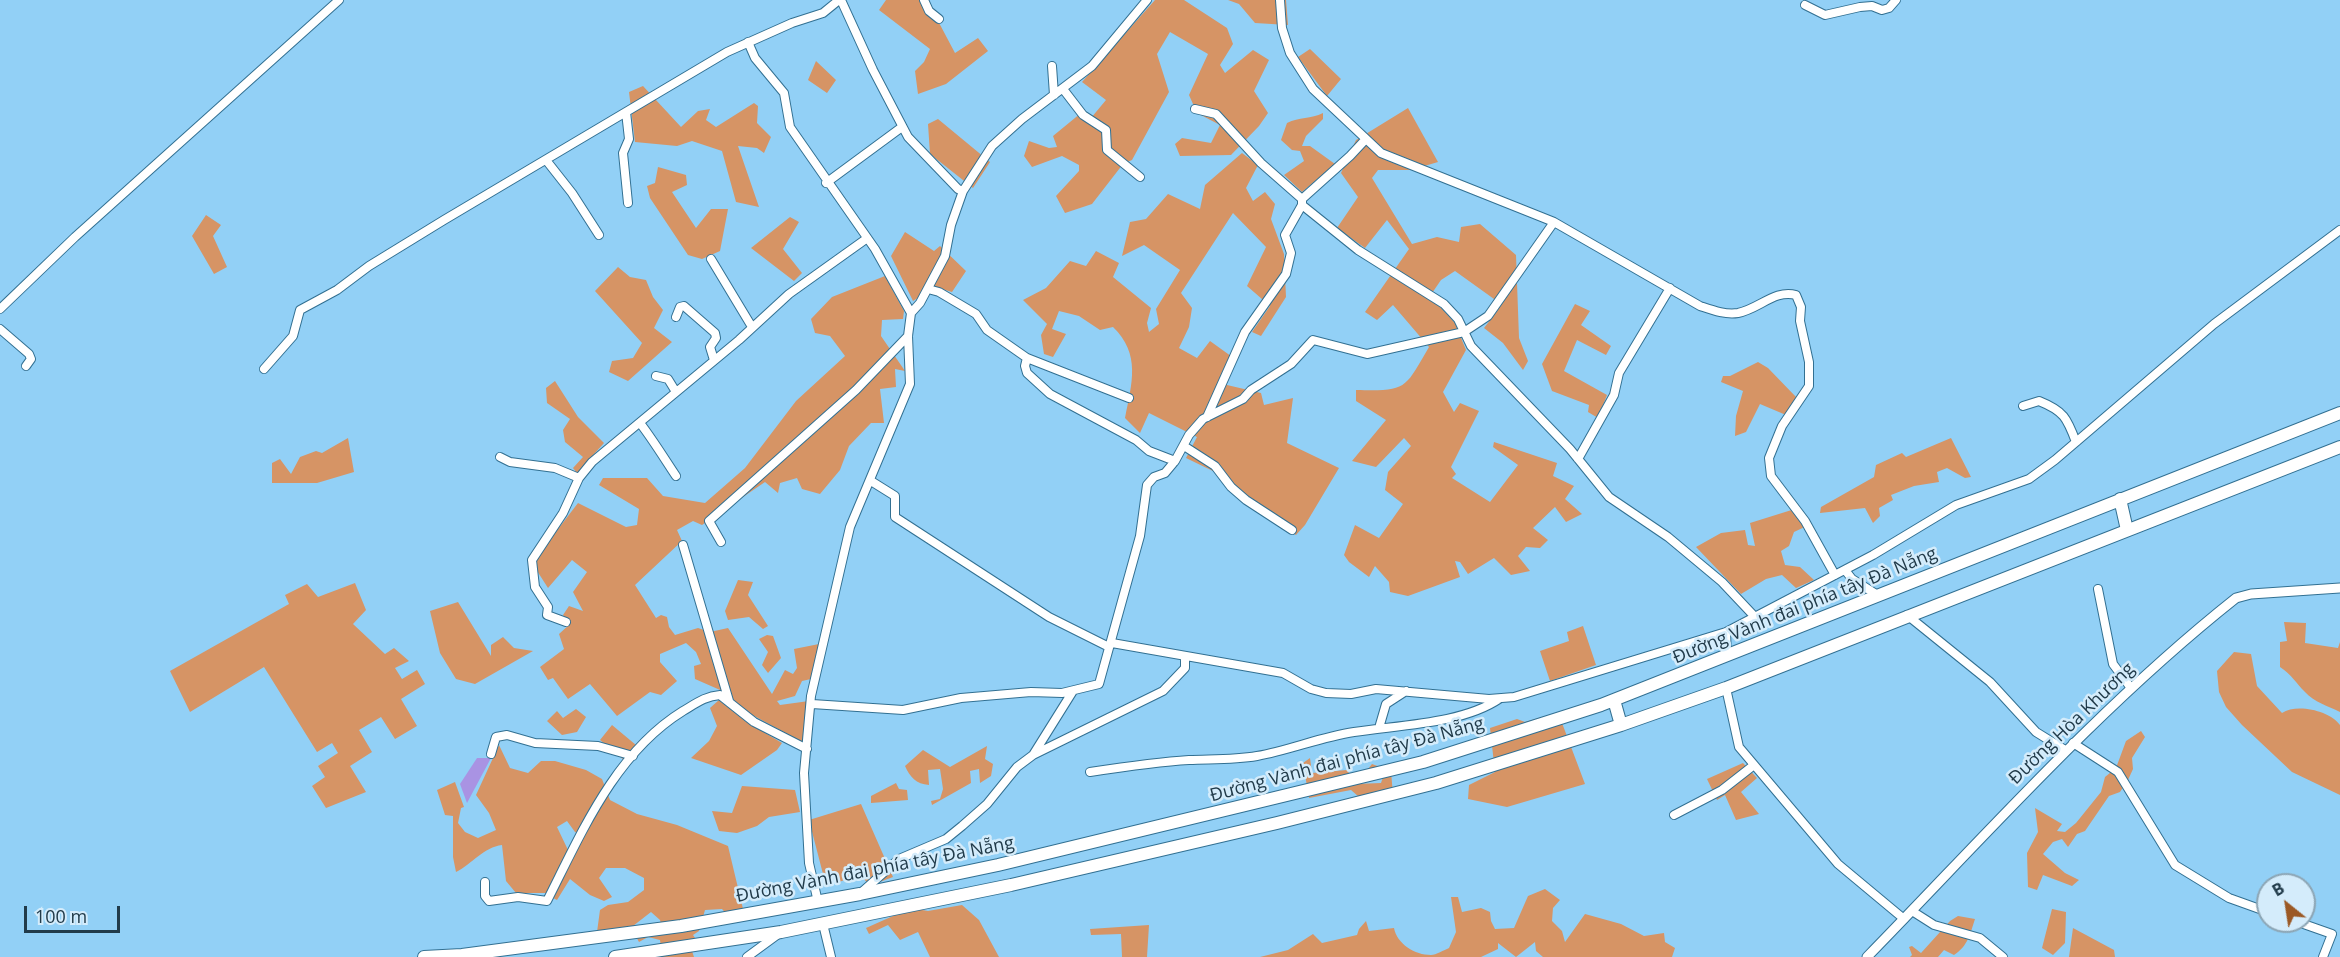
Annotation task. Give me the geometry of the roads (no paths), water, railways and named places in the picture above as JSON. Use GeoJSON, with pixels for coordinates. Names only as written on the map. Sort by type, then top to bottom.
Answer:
{"type":"FeatureCollection","features":[{"type":"Feature","properties":{"kind":"main road","name":"Đường Vành đai phía tây Đà Nẵng"},"geometry":{"type":"LineString","coordinates":[[424,957],[462,955],[681,926],[860,894],[998,865],[1423,762],[1614,700],[2340,413]]}},
{"type":"Feature","properties":{"kind":"main road"},"geometry":{"type":"LineString","coordinates":[[615,957],[781,932],[1011,885],[1277,824],[1436,783],[1621,725],[1726,688],[1907,615],[2340,447]]}},
{"type":"Feature","properties":{"kind":"main road"},"geometry":{"type":"LineString","coordinates":[[2120,499],[2127,530]]}},
{"type":"Feature","properties":{"kind":"main road"},"geometry":{"type":"LineString","coordinates":[[1614,700],[1621,725]]}},
{"type":"Feature","properties":{"kind":"main road"},"geometry":{"type":"LineString","coordinates":[[818,902],[823,924]]}},
{"type":"Feature","properties":{"kind":"street"},"geometry":{"type":"LineString","coordinates":[[0,309],[339,0]]}},
{"type":"Feature","properties":{"kind":"street"},"geometry":{"type":"LineString","coordinates":[[264,369],[293,336],[300,310],[337,290],[369,266],[626,112],[748,42],[823,13],[840,0],[908,137],[958,189],[963,191]]}},
{"type":"Feature","properties":{"kind":"street"},"geometry":{"type":"LineString","coordinates":[[924,0],[929,11],[939,19]]}},
{"type":"Feature","properties":{"kind":"street"},"geometry":{"type":"LineString","coordinates":[[818,902],[809,863],[804,773],[811,696],[850,527],[910,384],[908,336],[910,313],[928,289],[945,256],[951,225],[963,191],[992,146],[1022,119],[1092,66],[1147,0]]}},
{"type":"Feature","properties":{"kind":"street"},"geometry":{"type":"LineString","coordinates":[[1280,0],[1282,28],[1290,53],[1313,89],[1365,140],[1382,153],[1554,222],[1700,306],[1719,312],[1738,313],[1761,305],[1776,295],[1788,293],[1796,296],[1801,307],[1800,321],[1809,362],[1809,386],[1782,426],[1769,458],[1771,476],[1805,520],[1835,575]]}},
{"type":"Feature","properties":{"kind":"street"},"geometry":{"type":"LineString","coordinates":[[1805,5],[1825,15],[1860,7],[1872,6],[1882,10],[1889,8],[1896,0]]}},
{"type":"Feature","properties":{"kind":"street"},"geometry":{"type":"LineString","coordinates":[[748,42],[755,58],[784,93],[790,127],[826,183],[875,249],[910,313]]}},
{"type":"Feature","properties":{"kind":"street"},"geometry":{"type":"LineString","coordinates":[[1052,66],[1054,95]]}},
{"type":"Feature","properties":{"kind":"street"},"geometry":{"type":"LineString","coordinates":[[1063,89],[1083,115],[1106,130],[1107,150],[1140,177]]}},
{"type":"Feature","properties":{"kind":"street"},"geometry":{"type":"LineString","coordinates":[[1195,109],[1216,114],[1261,163],[1358,250],[1444,304],[1458,320],[1471,346],[1578,459],[1609,497],[1677,544],[1722,582],[1755,617]]}},
{"type":"Feature","properties":{"kind":"street"},"geometry":{"type":"LineString","coordinates":[[626,112],[629,139],[623,153],[628,176],[626,195],[628,203]]}},
{"type":"Feature","properties":{"kind":"street"},"geometry":{"type":"LineString","coordinates":[[826,183],[902,126]]}},
{"type":"Feature","properties":{"kind":"street"},"geometry":{"type":"LineString","coordinates":[[1207,417],[1245,332],[1286,274],[1291,254],[1285,235],[1302,202],[1365,140]]}},
{"type":"Feature","properties":{"kind":"street"},"geometry":{"type":"LineString","coordinates":[[546,160],[599,234]]}},
{"type":"Feature","properties":{"kind":"street"},"geometry":{"type":"LineString","coordinates":[[812,704],[903,710],[961,698],[1072,691],[1099,684],[1140,536],[1147,485],[1175,461],[1189,435],[1207,417],[1243,399],[1251,390],[1291,364],[1313,340],[1367,354],[1464,332],[1488,315],[1554,222]]}},
{"type":"Feature","properties":{"kind":"street"},"geometry":{"type":"LineString","coordinates":[[871,481],[895,496],[895,517],[1050,617],[1110,645],[1283,673],[1311,690],[1326,693],[1351,694],[1376,689],[1500,698],[1514,697],[1726,632],[1845,570],[1956,505],[2029,479],[2076,442],[2214,324],[2340,230]]}},
{"type":"Feature","properties":{"kind":"street"},"geometry":{"type":"LineString","coordinates":[[566,622],[547,615],[548,607],[535,587],[532,560],[563,513],[579,478],[605,449],[640,423],[798,286],[866,239]]}},
{"type":"Feature","properties":{"kind":"street"},"geometry":{"type":"LineString","coordinates":[[711,259],[752,327]]}},
{"type":"Feature","properties":{"kind":"street"},"geometry":{"type":"LineString","coordinates":[[1578,459],[1614,395],[1619,373],[1670,288]]}},
{"type":"Feature","properties":{"kind":"street"},"geometry":{"type":"LineString","coordinates":[[928,289],[939,292],[976,314],[987,330],[1027,358],[1129,398]]}},
{"type":"Feature","properties":{"kind":"street"},"geometry":{"type":"LineString","coordinates":[[676,317],[680,307],[684,306],[714,333],[716,338],[710,347],[714,360]]}},
{"type":"Feature","properties":{"kind":"street"},"geometry":{"type":"LineString","coordinates":[[0,328],[29,354],[31,359],[26,366]]}},
{"type":"Feature","properties":{"kind":"street"},"geometry":{"type":"LineString","coordinates":[[721,542],[709,521],[856,390],[908,336]]}},
{"type":"Feature","properties":{"kind":"street"},"geometry":{"type":"LineString","coordinates":[[1027,358],[1025,366],[1027,373],[1050,394],[1129,436],[1149,451],[1175,461]]}},
{"type":"Feature","properties":{"kind":"street"},"geometry":{"type":"LineString","coordinates":[[656,376],[668,380],[676,392]]}},
{"type":"Feature","properties":{"kind":"street"},"geometry":{"type":"LineString","coordinates":[[2023,406],[2039,400],[2062,413],[2076,442]]}},
{"type":"Feature","properties":{"kind":"street"},"geometry":{"type":"LineString","coordinates":[[640,423],[656,441],[668,467],[676,476]]}},
{"type":"Feature","properties":{"kind":"street"},"geometry":{"type":"LineString","coordinates":[[1184,446],[1215,466],[1231,487],[1246,500],[1292,530]]}},
{"type":"Feature","properties":{"kind":"street"},"geometry":{"type":"LineString","coordinates":[[500,457],[510,462],[555,468],[579,478]]}},
{"type":"Feature","properties":{"kind":"street"},"geometry":{"type":"LineString","coordinates":[[683,546],[729,703]]}},
{"type":"Feature","properties":{"kind":"street"},"geometry":{"type":"LineString","coordinates":[[1845,570],[1852,579],[1880,596]]}},
{"type":"Feature","properties":{"kind":"street","name":"Đường Hòa Khương"},"geometry":{"type":"LineString","coordinates":[[1867,957],[2069,747],[2131,688],[2236,598],[2251,594],[2340,588]]}},
{"type":"Feature","properties":{"kind":"street"},"geometry":{"type":"LineString","coordinates":[[2098,589],[2113,664],[2131,688]]}},
{"type":"Feature","properties":{"kind":"street"},"geometry":{"type":"LineString","coordinates":[[1907,615],[1990,682],[2036,732],[2118,772],[2175,866],[2229,898],[2256,908]]}},
{"type":"Feature","properties":{"kind":"street"},"geometry":{"type":"LineString","coordinates":[[1726,632],[1727,656]]}},
{"type":"Feature","properties":{"kind":"street"},"geometry":{"type":"LineString","coordinates":[[860,894],[899,859],[946,838],[962,826],[987,804],[1017,767],[1034,755],[1163,691],[1185,668],[1185,656]]}},
{"type":"Feature","properties":{"kind":"street"},"geometry":{"type":"LineString","coordinates":[[1726,688],[1739,747],[1838,864],[1904,919]]}},
{"type":"Feature","properties":{"kind":"street"},"geometry":{"type":"LineString","coordinates":[[1376,689],[1386,704]]}},
{"type":"Feature","properties":{"kind":"street"},"geometry":{"type":"LineString","coordinates":[[1034,755],[1072,691]]}},
{"type":"Feature","properties":{"kind":"street"},"geometry":{"type":"LineString","coordinates":[[1379,728],[1386,704],[1406,691]]}},
{"type":"Feature","properties":{"kind":"street"},"geometry":{"type":"LineString","coordinates":[[485,882],[485,896],[489,901],[518,897],[548,901],[594,807],[633,756],[658,727],[708,696],[720,695],[754,722],[807,749]]}},
{"type":"Feature","properties":{"kind":"street"},"geometry":{"type":"LineString","coordinates":[[1090,772],[1190,760],[1256,756],[1293,749],[1323,738],[1419,723],[1459,714],[1487,707],[1500,698]]}},
{"type":"Feature","properties":{"kind":"street"},"geometry":{"type":"LineString","coordinates":[[491,754],[496,737],[507,735],[535,743],[598,746],[633,756]]}},
{"type":"Feature","properties":{"kind":"street"},"geometry":{"type":"LineString","coordinates":[[1674,815],[1722,790],[1754,765]]}},
{"type":"Feature","properties":{"kind":"street"},"geometry":{"type":"LineString","coordinates":[[1912,911],[1934,925],[1980,938],[2003,957]]}},
{"type":"Feature","properties":{"kind":"street"},"geometry":{"type":"LineString","coordinates":[[823,924],[831,957]]}},
{"type":"Feature","properties":{"kind":"street"},"geometry":{"type":"LineString","coordinates":[[2316,928],[2332,934],[2323,957]]}},
{"type":"Feature","properties":{"kind":"street"},"geometry":{"type":"LineString","coordinates":[[747,957],[781,932]]}}]}
